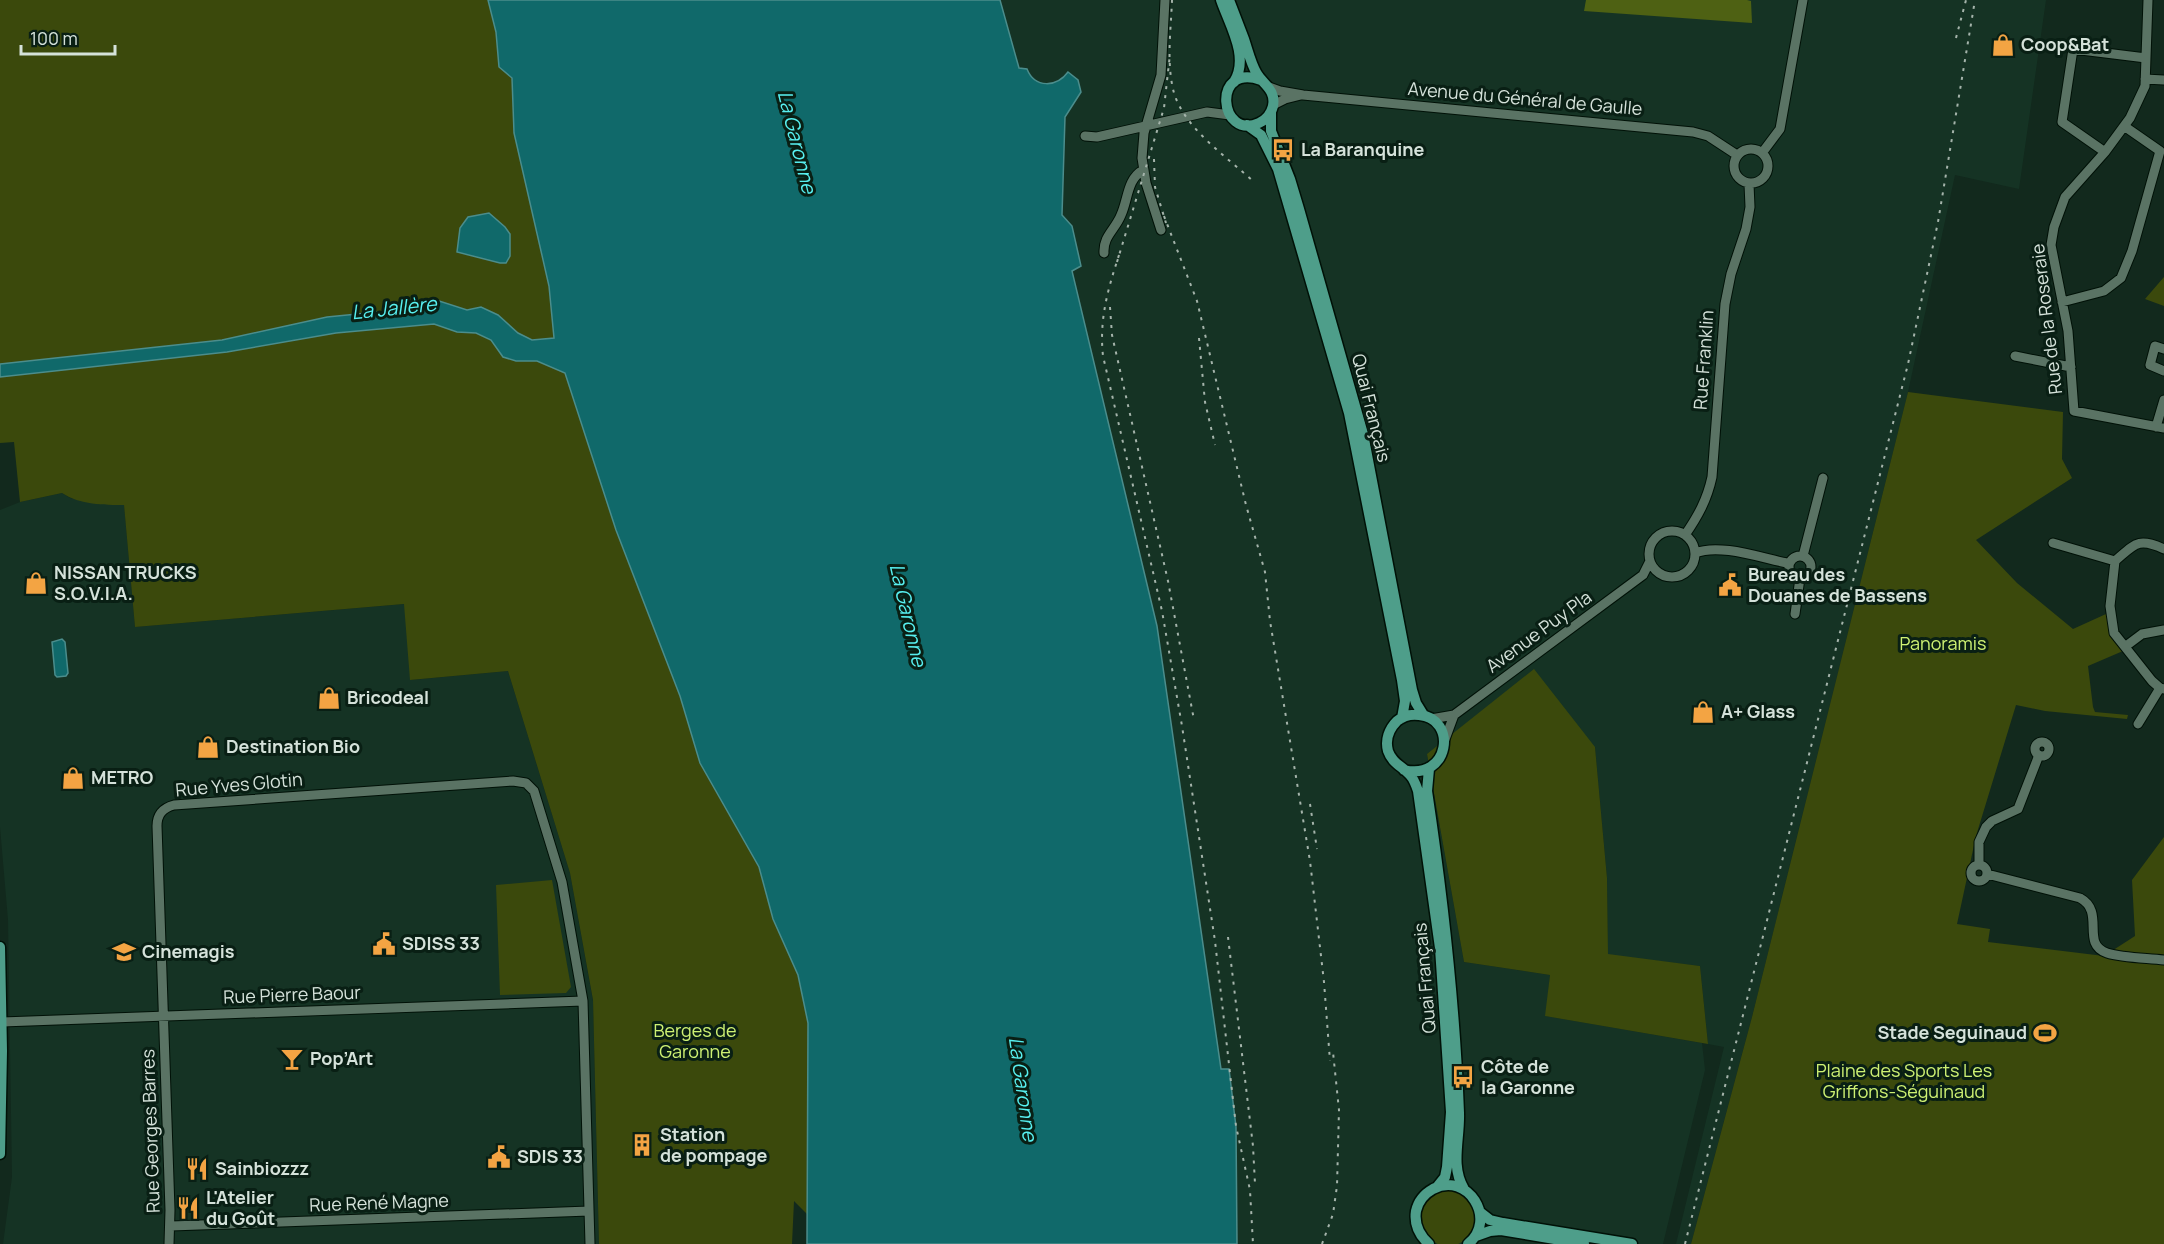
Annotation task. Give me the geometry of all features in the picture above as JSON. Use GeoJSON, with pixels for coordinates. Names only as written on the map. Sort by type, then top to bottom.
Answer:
{"type":"FeatureCollection","features":[{"type":"Feature","properties":{"kind":"main road"},"geometry":{"type":"LineString","coordinates":[[1221,0],[1241,56],[1240,70],[1226,94],[1226,109],[1230,116],[1240,124],[1247,125],[1261,122],[1272,109],[1274,99],[1254,68],[1229,0]]}},
{"type":"Feature","properties":{"kind":"main road"},"geometry":{"type":"LineString","coordinates":[[1234,82],[1247,77],[1265,83]]}},
{"type":"Feature","properties":{"kind":"main road","name":"Quai Français"},"geometry":{"type":"LineString","coordinates":[[1272,109],[1270,131],[1296,199],[1358,413],[1412,690],[1416,703],[1428,717]]}},
{"type":"Feature","properties":{"kind":"main road","name":"Quai Français"},"geometry":{"type":"LineString","coordinates":[[1247,125],[1262,135],[1278,169],[1349,413],[1402,680],[1405,701],[1402,718]]}},
{"type":"Feature","properties":{"kind":"main road"},"geometry":{"type":"LineString","coordinates":[[1417,714],[1428,717],[1443,733],[1441,757],[1429,769],[1404,770],[1392,759],[1387,744],[1390,729],[1402,718],[1417,714]]}},
{"type":"Feature","properties":{"kind":"main road","name":"Quai Français"},"geometry":{"type":"LineString","coordinates":[[1429,769],[1427,791],[1447,933],[1451,982],[1459,1111],[1456,1172],[1464,1189]]}},
{"type":"Feature","properties":{"kind":"main road","name":"Quai Français"},"geometry":{"type":"LineString","coordinates":[[1404,770],[1414,780],[1420,798],[1440,948],[1451,1112],[1445,1177],[1437,1187],[1422,1198],[1415,1217],[1421,1236],[1429,1244]]}},
{"type":"Feature","properties":{"kind":"main road"},"geometry":{"type":"LineString","coordinates":[[0,947],[2,1022],[0,1154]]}},
{"type":"Feature","properties":{"kind":"main road"},"geometry":{"type":"LineString","coordinates":[[1437,1187],[1455,1186],[1464,1189],[1472,1195],[1481,1213],[1490,1220],[1632,1244]]}},
{"type":"Feature","properties":{"kind":"main road"},"geometry":{"type":"LineString","coordinates":[[1476,1236],[1481,1213]]}},
{"type":"Feature","properties":{"kind":"main road"},"geometry":{"type":"LineString","coordinates":[[1468,1244],[1476,1236],[1502,1230],[1584,1244]]}},
{"type":"Feature","properties":{"kind":"street"},"geometry":{"type":"LineString","coordinates":[[1161,230],[1143,170],[1142,152],[1146,125],[1161,75],[1164,0]]}},
{"type":"Feature","properties":{"kind":"street"},"geometry":{"type":"LineString","coordinates":[[1762,153],[1780,129],[1803,0]]}},
{"type":"Feature","properties":{"kind":"street","name":"Rue de la Roseraie"},"geometry":{"type":"LineString","coordinates":[[2148,0],[2145,86],[2130,118],[2105,152],[2065,197],[2054,227],[2051,245],[2068,331],[2074,411],[2160,428]]}},
{"type":"Feature","properties":{"kind":"street"},"geometry":{"type":"LineString","coordinates":[[2105,152],[2062,122],[2073,49],[2146,58]]}},
{"type":"Feature","properties":{"kind":"street"},"geometry":{"type":"LineString","coordinates":[[2145,79],[2164,80]]}},
{"type":"Feature","properties":{"kind":"street","name":"Avenue du Général de Gaulle"},"geometry":{"type":"LineString","coordinates":[[1265,83],[1280,91],[1303,95],[1686,131],[1708,136],[1737,155]]}},
{"type":"Feature","properties":{"kind":"street","name":"Avenue du Général de Gaulle"},"geometry":{"type":"LineString","coordinates":[[1272,109],[1285,99],[1303,95]]}},
{"type":"Feature","properties":{"kind":"street"},"geometry":{"type":"LineString","coordinates":[[1085,136],[1096,137],[1207,112],[1230,116]]}},
{"type":"Feature","properties":{"kind":"street"},"geometry":{"type":"LineString","coordinates":[[2062,302],[2104,291],[2121,278],[2132,251],[2160,151],[2124,126]]}},
{"type":"Feature","properties":{"kind":"street"},"geometry":{"type":"LineString","coordinates":[[1746,149],[1762,153],[1768,162],[1767,173],[1760,181],[1749,184],[1736,176],[1733,165],[1737,155],[1746,149]]}},
{"type":"Feature","properties":{"kind":"street"},"geometry":{"type":"LineString","coordinates":[[1104,253],[1105,240],[1121,217],[1133,178],[1143,170]]}},
{"type":"Feature","properties":{"kind":"street","name":"Rue Franklin"},"geometry":{"type":"LineString","coordinates":[[1685,535],[1701,511],[1712,477],[1725,304],[1731,274],[1746,229],[1750,207],[1749,184]]}},
{"type":"Feature","properties":{"kind":"street"},"geometry":{"type":"LineString","coordinates":[[2164,349],[2155,346],[2150,365],[2164,371]]}},
{"type":"Feature","properties":{"kind":"street"},"geometry":{"type":"LineString","coordinates":[[2015,356],[2071,367]]}},
{"type":"Feature","properties":{"kind":"street"},"geometry":{"type":"LineString","coordinates":[[2160,428],[2164,400]]}},
{"type":"Feature","properties":{"kind":"street"},"geometry":{"type":"LineString","coordinates":[[1803,556],[1823,478]]}},
{"type":"Feature","properties":{"kind":"street"},"geometry":{"type":"LineString","coordinates":[[1643,575],[1661,574],[1671,577],[1686,573],[1691,567],[1695,553],[1694,546],[1685,535],[1672,531],[1659,536],[1650,547],[1650,561],[1661,574]]}},
{"type":"Feature","properties":{"kind":"street"},"geometry":{"type":"LineString","coordinates":[[2138,724],[2162,689],[2114,633],[2110,606],[2115,561],[2136,543],[2150,542],[2164,549]]}},
{"type":"Feature","properties":{"kind":"street"},"geometry":{"type":"LineString","coordinates":[[2053,543],[2115,561]]}},
{"type":"Feature","properties":{"kind":"street"},"geometry":{"type":"LineString","coordinates":[[1695,553],[1707,548],[1787,563],[1790,566]]}},
{"type":"Feature","properties":{"kind":"street"},"geometry":{"type":"LineString","coordinates":[[1803,556],[1810,560],[1811,570],[1806,576],[1800,578],[1791,573],[1790,566],[1793,559],[1803,556]]}},
{"type":"Feature","properties":{"kind":"street","name":"Avenue Puy Pla"},"geometry":{"type":"LineString","coordinates":[[1428,717],[1454,715],[1643,575],[1650,561]]}},
{"type":"Feature","properties":{"kind":"street"},"geometry":{"type":"LineString","coordinates":[[1796,614],[1800,578]]}},
{"type":"Feature","properties":{"kind":"street"},"geometry":{"type":"LineString","coordinates":[[2126,646],[2142,634],[2164,630]]}},
{"type":"Feature","properties":{"kind":"street"},"geometry":{"type":"LineString","coordinates":[[1444,742],[1454,715]]}},
{"type":"Feature","properties":{"kind":"street"},"geometry":{"type":"LineString","coordinates":[[1979,865],[1982,834],[1992,821],[2018,809],[2039,755]]}},
{"type":"Feature","properties":{"kind":"street","name":"Rue Yves Glotin"},"geometry":{"type":"LineString","coordinates":[[164,1017],[157,826],[158,815],[165,808],[174,805],[513,781],[526,783],[534,791],[562,882],[583,1001]]}},
{"type":"Feature","properties":{"kind":"street"},"geometry":{"type":"LineString","coordinates":[[1979,865],[1984,867],[1987,874],[1982,880],[1977,881],[1972,878],[1971,871],[1974,866],[1979,865]]}},
{"type":"Feature","properties":{"kind":"street"},"geometry":{"type":"LineString","coordinates":[[1987,874],[2088,902],[2092,911],[2093,936],[2096,945],[2105,953],[2164,960]]}},
{"type":"Feature","properties":{"kind":"street"},"geometry":{"type":"LineString","coordinates":[[583,1001],[590,1244]]}},
{"type":"Feature","properties":{"kind":"street","name":"Rue Pierre Baour"},"geometry":{"type":"LineString","coordinates":[[2,1022],[583,1001]]}},
{"type":"Feature","properties":{"kind":"street","name":"Rue Georges Barres"},"geometry":{"type":"LineString","coordinates":[[164,1017],[171,1226],[169,1244]]}},
{"type":"Feature","properties":{"kind":"street","name":"Rue René Magne"},"geometry":{"type":"LineString","coordinates":[[171,1226],[589,1211]]}},
{"type":"Feature","properties":{"kind":"shaded area"},"geometry":{"type":"Polygon","coordinates":[[[1000,0],[2046,0],[2019,189],[1955,175],[1908,392],[1752,1017],[1691,1244],[1676,1244],[1724,1047],[1708,1044],[1700,966],[1608,955],[1607,878],[1595,747],[1427,754],[1464,962],[1550,975],[1546,1016],[1702,1043],[1705,1070],[1663,1244],[1237,1244],[1236,1127],[1229,1069],[1221,1070],[1072,271],[1081,266],[1062,215],[1065,117],[1081,92],[1067,72],[1059,81],[1047,84],[1039,83],[1031,77],[1027,69],[1019,68],[1000,0]]]}},
{"type":"Feature","properties":{"kind":"shaded area"},"geometry":{"type":"Polygon","coordinates":[[[62,493],[70,498],[95,503],[124,504],[135,627],[405,604],[411,680],[508,671],[570,873],[593,1001],[599,1244],[3,1244],[12,1177],[8,920],[0,827],[0,510],[20,502],[62,493]]]}},
{"type":"Feature","properties":{"kind":"green space","name":"Berges de Garonne"},"geometry":{"type":"Polygon","coordinates":[[[0,0],[488,0],[496,32],[499,67],[512,78],[514,133],[550,286],[554,338],[616,530],[680,696],[700,763],[759,867],[773,919],[798,975],[808,1023],[807,1214],[794,1201],[792,1244],[599,1244],[593,1000],[570,873],[508,671],[410,680],[404,604],[135,627],[124,505],[84,502],[62,493],[20,502],[14,442],[0,443],[0,0]]]}},
{"type":"Feature","properties":{"kind":"green space"},"geometry":{"type":"Polygon","coordinates":[[[1586,0],[1747,0],[1751,1],[1752,23],[1584,11],[1586,0]]]}},
{"type":"Feature","properties":{"kind":"green space"},"geometry":{"type":"Polygon","coordinates":[[[2164,277],[2164,306],[2145,299],[2164,277]]]}},
{"type":"Feature","properties":{"kind":"green space"},"geometry":{"type":"Polygon","coordinates":[[[1908,392],[2063,412],[2062,459],[2072,478],[1976,540],[2017,583],[2073,629],[2106,614],[2108,623],[2123,651],[2088,666],[2093,707],[2095,712],[2128,715],[2127,719],[2045,711],[2016,705],[1976,836],[1957,924],[1990,929],[1988,942],[2104,956],[2135,936],[2132,880],[2164,837],[2164,1244],[1691,1244],[1752,1017],[1908,392]]]}},
{"type":"Feature","properties":{"kind":"green space"},"geometry":{"type":"Polygon","coordinates":[[[1534,669],[1595,747],[1607,878],[1608,954],[1700,966],[1708,1044],[1545,1016],[1550,975],[1464,962],[1427,754],[1534,669]]]}},
{"type":"Feature","properties":{"kind":"green space"},"geometry":{"type":"Polygon","coordinates":[[[552,880],[571,987],[566,993],[500,995],[496,885],[552,880]]]}},
{"type":"Feature","properties":{"kind":"green space"},"geometry":{"type":"Polygon","coordinates":[[[1448,1190],[1459,1192],[1468,1198],[1474,1207],[1476,1218],[1474,1229],[1468,1238],[1459,1244],[1448,1246],[1437,1244],[1428,1238],[1422,1229],[1420,1218],[1422,1207],[1428,1198],[1437,1192],[1448,1190]]]}},
{"type":"Feature","properties":{"kind":"water","name":"La Garonne"},"geometry":{"type":"Polygon","coordinates":[[[488,0],[1000,0],[1019,68],[1027,69],[1035,80],[1041,83],[1058,81],[1068,72],[1078,80],[1081,92],[1065,117],[1062,215],[1072,226],[1081,266],[1072,271],[1157,626],[1221,1069],[1229,1069],[1236,1127],[1237,1244],[807,1244],[808,1023],[798,975],[773,919],[759,867],[700,763],[680,696],[616,530],[565,373],[537,361],[516,361],[503,357],[491,340],[476,333],[457,332],[434,324],[336,333],[227,352],[0,377],[0,364],[222,340],[327,317],[388,311],[433,299],[467,310],[481,307],[498,315],[518,333],[532,340],[554,338],[549,286],[514,133],[512,78],[499,67],[496,32],[488,0]]]}},
{"type":"Feature","properties":{"kind":"water"},"geometry":{"type":"Polygon","coordinates":[[[489,213],[510,234],[510,256],[506,263],[457,252],[460,228],[468,217],[489,213]]]}},
{"type":"Feature","properties":{"kind":"water"},"geometry":{"type":"Polygon","coordinates":[[[62,639],[65,642],[68,673],[66,676],[57,677],[52,642],[62,639]]]}},
{"type":"Feature","properties":{"kind":"railway"},"geometry":{"type":"LineString","coordinates":[[1172,0],[1170,70],[1179,106],[1187,119],[1208,142],[1254,182]]}},
{"type":"Feature","properties":{"kind":"railway"},"geometry":{"type":"LineString","coordinates":[[1956,38],[1966,0]]}},
{"type":"Feature","properties":{"kind":"railway"},"geometry":{"type":"LineString","coordinates":[[1685,1244],[1908,364],[1938,222],[1975,0]]}},
{"type":"Feature","properties":{"kind":"railway"},"geometry":{"type":"LineString","coordinates":[[1117,262],[1164,108],[1170,54]]}},
{"type":"Feature","properties":{"kind":"railway"},"geometry":{"type":"LineString","coordinates":[[1154,159],[1155,187],[1166,223]]}},
{"type":"Feature","properties":{"kind":"railway"},"geometry":{"type":"LineString","coordinates":[[1164,216],[1197,301],[1246,505],[1265,572],[1270,621],[1310,861],[1324,982],[1330,1061]]}},
{"type":"Feature","properties":{"kind":"railway"},"geometry":{"type":"LineString","coordinates":[[1119,255],[1103,317],[1103,356],[1162,611],[1182,726],[1215,941],[1236,1126],[1250,1190],[1253,1244]]}},
{"type":"Feature","properties":{"kind":"railway"},"geometry":{"type":"LineString","coordinates":[[1110,307],[1112,335],[1168,581],[1194,720]]}},
{"type":"Feature","properties":{"kind":"railway"},"geometry":{"type":"LineString","coordinates":[[1199,338],[1205,402],[1215,445]]}},
{"type":"Feature","properties":{"kind":"railway"},"geometry":{"type":"LineString","coordinates":[[1310,804],[1317,849]]}},
{"type":"Feature","properties":{"kind":"railway"},"geometry":{"type":"LineString","coordinates":[[1228,937],[1253,1146],[1255,1184]]}},
{"type":"Feature","properties":{"kind":"railway"},"geometry":{"type":"LineString","coordinates":[[1322,1244],[1333,1214],[1337,1186],[1339,1110],[1333,1052]]}},
{"type":"Feature","properties":{"kind":"place","name":"Coop&Bat"},"geometry":{"type":"Point","coordinates":[2003,45]}},
{"type":"Feature","properties":{"kind":"place","name":"La Baranquine"},"geometry":{"type":"Point","coordinates":[1283,150]}},
{"type":"Feature","properties":{"kind":"place","name":"NISSAN TRUCKS S.O.V.I.A."},"geometry":{"type":"Point","coordinates":[36,583]}},
{"type":"Feature","properties":{"kind":"place","name":"Bureau des Douanes de Bassens"},"geometry":{"type":"Point","coordinates":[1730,585]}},
{"type":"Feature","properties":{"kind":"place","name":"Bricodeal"},"geometry":{"type":"Point","coordinates":[329,698]}},
{"type":"Feature","properties":{"kind":"place","name":"A+ Glass"},"geometry":{"type":"Point","coordinates":[1703,712]}},
{"type":"Feature","properties":{"kind":"place","name":"Destination Bio"},"geometry":{"type":"Point","coordinates":[208,747]}},
{"type":"Feature","properties":{"kind":"place","name":"METRO"},"geometry":{"type":"Point","coordinates":[73,778]}},
{"type":"Feature","properties":{"kind":"place","name":"SDISS 33"},"geometry":{"type":"Point","coordinates":[384,944]}},
{"type":"Feature","properties":{"kind":"place","name":"Cinemagis"},"geometry":{"type":"Point","coordinates":[124,952]}},
{"type":"Feature","properties":{"kind":"place","name":"Stade Seguinaud"},"geometry":{"type":"Point","coordinates":[2045,1033]}},
{"type":"Feature","properties":{"kind":"place","name":"Pop’Art"},"geometry":{"type":"Point","coordinates":[292,1059]}},
{"type":"Feature","properties":{"kind":"place","name":"Côte de la Garonne"},"geometry":{"type":"Point","coordinates":[1463,1077]}},
{"type":"Feature","properties":{"kind":"place","name":"Station de pompage"},"geometry":{"type":"Point","coordinates":[642,1145]}},
{"type":"Feature","properties":{"kind":"place","name":"SDIS 33"},"geometry":{"type":"Point","coordinates":[499,1157]}},
{"type":"Feature","properties":{"kind":"place","name":"Sainbiozzz"},"geometry":{"type":"Point","coordinates":[197,1169]}},
{"type":"Feature","properties":{"kind":"place","name":"L'Atelier du Goût"},"geometry":{"type":"Point","coordinates":[188,1208]}},
{"type":"Feature","properties":{"kind":"water label","name":"La Jallère"},"geometry":{"type":"Point","coordinates":[394,308]}},
{"type":"Feature","properties":{"kind":"park label","name":"Panoramis"},"geometry":{"type":"Point","coordinates":[1943,644]}},
{"type":"Feature","properties":{"kind":"park label","name":"Plaine des Sports Les Griffons-Séguinaud"},"geometry":{"type":"Point","coordinates":[1904,1081]}}]}
